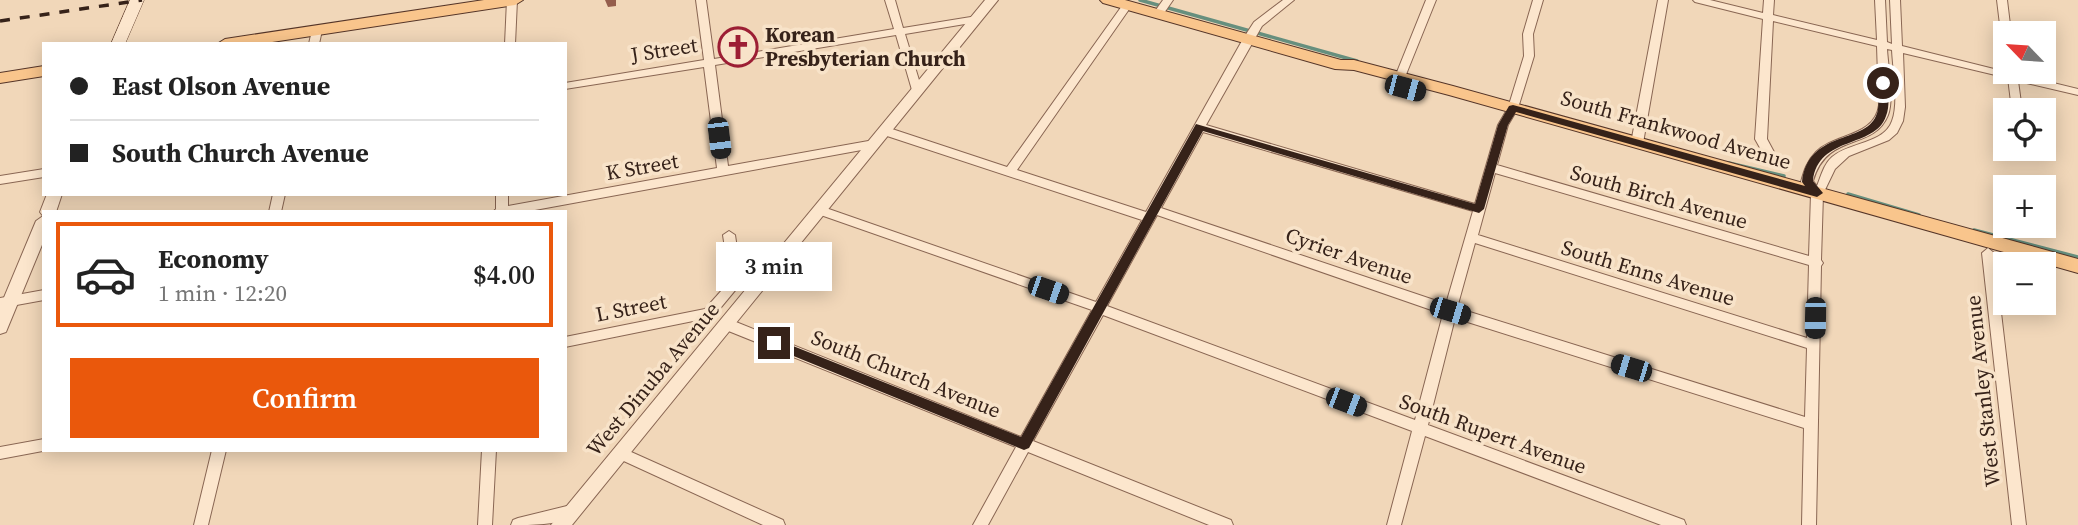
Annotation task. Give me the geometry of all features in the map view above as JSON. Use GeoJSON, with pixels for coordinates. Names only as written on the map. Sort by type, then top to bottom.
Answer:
{"type":"FeatureCollection","features":[{"type":"Feature","properties":{"kind":"main road"},"geometry":{"type":"LineString","coordinates":[[119,42],[137,0]]}},
{"type":"Feature","properties":{"kind":"main road"},"geometry":{"type":"LineString","coordinates":[[251,42],[315,37],[513,0]]}},
{"type":"Feature","properties":{"kind":"main road","name":"South Frankwood Avenue"},"geometry":{"type":"LineString","coordinates":[[1108,0],[1128,5],[1163,7],[1248,39],[1341,65],[1354,65],[1400,77],[1511,112],[1817,199],[2078,266]]}},
{"type":"Feature","properties":{"kind":"main road","name":"South Frankwood Avenue"},"geometry":{"type":"LineString","coordinates":[[1341,65],[1351,73],[1637,142],[1993,254]]}},
{"type":"Feature","properties":{"kind":"main road"},"geometry":{"type":"LineString","coordinates":[[0,78],[42,71]]}},
{"type":"Feature","properties":{"kind":"main road"},"geometry":{"type":"LineString","coordinates":[[2056,272],[2078,278]]}},
{"type":"Feature","properties":{"kind":"street"},"geometry":{"type":"LineString","coordinates":[[510,42],[513,0]]}},
{"type":"Feature","properties":{"kind":"street"},"geometry":{"type":"LineString","coordinates":[[701,0],[723,172]]}},
{"type":"Feature","properties":{"kind":"street"},"geometry":{"type":"LineString","coordinates":[[890,0],[917,90]]}},
{"type":"Feature","properties":{"kind":"street","name":"West Dinuba Avenue"},"geometry":{"type":"LineString","coordinates":[[565,519],[992,0]]}},
{"type":"Feature","properties":{"kind":"street"},"geometry":{"type":"LineString","coordinates":[[980,525],[1248,39],[1258,24],[1289,0]]}},
{"type":"Feature","properties":{"kind":"street"},"geometry":{"type":"LineString","coordinates":[[1400,77],[1431,0]]}},
{"type":"Feature","properties":{"kind":"street"},"geometry":{"type":"LineString","coordinates":[[1394,525],[1490,167],[1529,56],[1528,34],[1538,0]]}},
{"type":"Feature","properties":{"kind":"street"},"geometry":{"type":"LineString","coordinates":[[1637,142],[1664,0]]}},
{"type":"Feature","properties":{"kind":"street"},"geometry":{"type":"LineString","coordinates":[[1698,0],[1993,70]]}},
{"type":"Feature","properties":{"kind":"street"},"geometry":{"type":"LineString","coordinates":[[1768,152],[1761,139],[1761,127],[1769,0]]}},
{"type":"Feature","properties":{"kind":"street"},"geometry":{"type":"LineString","coordinates":[[1809,525],[1817,199],[1807,182],[1808,171],[1814,160],[1833,144],[1871,129],[1883,113],[1880,0]]}},
{"type":"Feature","properties":{"kind":"street"},"geometry":{"type":"LineString","coordinates":[[1817,199],[1824,188],[1826,173],[1837,158],[1884,138],[1897,124],[1900,107],[1895,0]]}},
{"type":"Feature","properties":{"kind":"street"},"geometry":{"type":"LineString","coordinates":[[2001,0],[2004,21]]}},
{"type":"Feature","properties":{"kind":"street"},"geometry":{"type":"LineString","coordinates":[[1010,173],[1128,5]]}},
{"type":"Feature","properties":{"kind":"street","name":"J Street"},"geometry":{"type":"LineString","coordinates":[[567,86],[977,19]]}},
{"type":"Feature","properties":{"kind":"street"},"geometry":{"type":"LineString","coordinates":[[2049,84],[2078,92]]}},
{"type":"Feature","properties":{"kind":"street"},"geometry":{"type":"LineString","coordinates":[[1200,127],[1479,209]]}},
{"type":"Feature","properties":{"kind":"street","name":"Cyrier Avenue"},"geometry":{"type":"LineString","coordinates":[[880,137],[1152,214],[1812,425]]}},
{"type":"Feature","properties":{"kind":"street","name":"K Street"},"geometry":{"type":"LineString","coordinates":[[512,210],[723,172],[880,137]]}},
{"type":"Feature","properties":{"kind":"street","name":"South Birch Avenue"},"geometry":{"type":"LineString","coordinates":[[1490,167],[1817,263]]}},
{"type":"Feature","properties":{"kind":"street"},"geometry":{"type":"LineString","coordinates":[[0,180],[42,173]]}},
{"type":"Feature","properties":{"kind":"street","name":"South Rupert Avenue"},"geometry":{"type":"LineString","coordinates":[[819,210],[1099,308],[1679,525]]}},
{"type":"Feature","properties":{"kind":"street"},"geometry":{"type":"LineString","coordinates":[[0,327],[5,302],[42,225]]}},
{"type":"Feature","properties":{"kind":"street","name":"L Street"},"geometry":{"type":"LineString","coordinates":[[567,342],[709,313],[734,286],[736,279],[729,235]]}},
{"type":"Feature","properties":{"kind":"street","name":"South Enns Avenue"},"geometry":{"type":"LineString","coordinates":[[1470,237],[1814,345]]}},
{"type":"Feature","properties":{"kind":"street","name":"West Stanley Avenue"},"geometry":{"type":"LineString","coordinates":[[1988,253],[2019,525]]}},
{"type":"Feature","properties":{"kind":"street"},"geometry":{"type":"LineString","coordinates":[[5,302],[42,295]]}},
{"type":"Feature","properties":{"kind":"street","name":"South Church Avenue"},"geometry":{"type":"LineString","coordinates":[[726,324],[1226,525]]}},
{"type":"Feature","properties":{"kind":"street"},"geometry":{"type":"LineString","coordinates":[[0,453],[42,444]]}},
{"type":"Feature","properties":{"kind":"street"},"geometry":{"type":"LineString","coordinates":[[201,525],[219,452]]}},
{"type":"Feature","properties":{"kind":"street"},"geometry":{"type":"LineString","coordinates":[[485,525],[489,452]]}},
{"type":"Feature","properties":{"kind":"street"},"geometry":{"type":"LineString","coordinates":[[620,453],[778,525]]}},
{"type":"Feature","properties":{"kind":"street"},"geometry":{"type":"LineString","coordinates":[[518,525],[565,519]]}},
{"type":"Feature","properties":{"kind":"waterway"},"geometry":{"type":"LineString","coordinates":[[1140,0],[1357,61]]}},
{"type":"Feature","properties":{"kind":"waterway"},"geometry":{"type":"LineString","coordinates":[[1729,163],[1784,176]]}},
{"type":"Feature","properties":{"kind":"waterway"},"geometry":{"type":"LineString","coordinates":[[1848,194],[1919,215]]}},
{"type":"Feature","properties":{"kind":"waterway"},"geometry":{"type":"LineString","coordinates":[[1974,230],[2078,257]]}},
{"type":"Feature","properties":{"kind":"railway"},"geometry":{"type":"LineString","coordinates":[[0,21],[142,0]]}},
{"type":"Feature","properties":{"kind":"place","name":"Korean Presbyterian Church"},"geometry":{"type":"Point","coordinates":[738,47]}},
{"type":"Feature","properties":{"kind":"route"},"geometry":{"type":"LineString","coordinates":[[774,343],[1024,444],[1200,127],[1479,209],[1503,125],[1513,108],[1817,193],[1807,182],[1808,171],[1814,160],[1833,144],[1871,129],[1879,121],[1883,113],[1883,83]]}}]}
